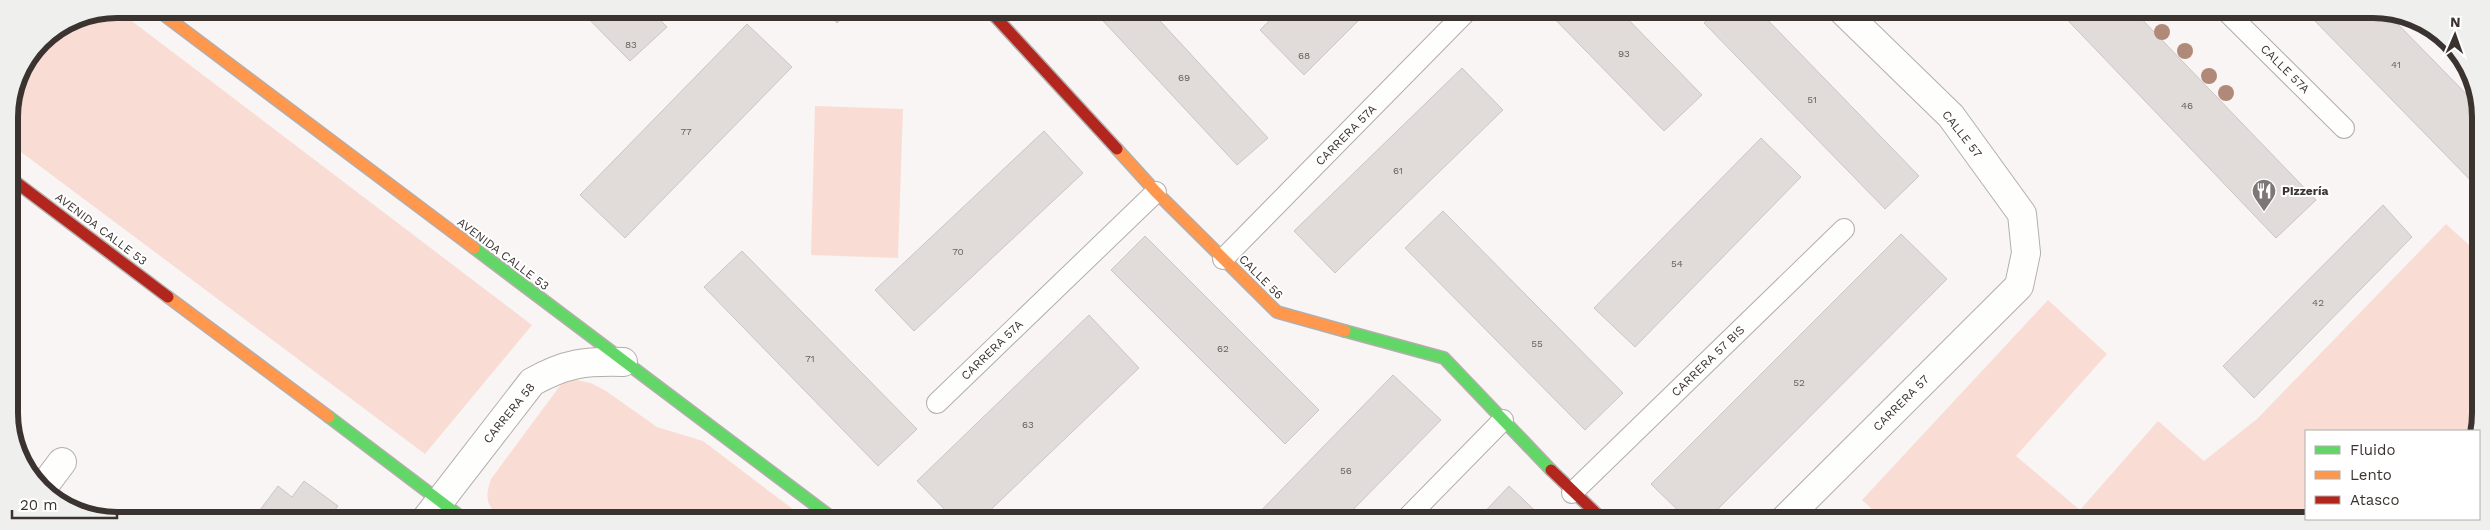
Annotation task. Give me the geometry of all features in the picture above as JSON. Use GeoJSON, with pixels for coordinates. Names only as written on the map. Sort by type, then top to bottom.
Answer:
{"type":"FeatureCollection","features":[{"type":"Feature","properties":{"kind":"main road","name":"AVENIDA CALLE 53"},"geometry":{"type":"LineString","coordinates":[[168,18],[824,512]]}},
{"type":"Feature","properties":{"kind":"main road","name":"CALLE 56"},"geometry":{"type":"LineString","coordinates":[[997,18],[1156,192],[1277,312],[1444,358],[1572,493],[1593,512]]}},
{"type":"Feature","properties":{"kind":"main road","name":"AVENIDA CALLE 53"},"geometry":{"type":"LineString","coordinates":[[18,183],[433,510]]}},
{"type":"Feature","properties":{"kind":"street","name":"CALLE 57"},"geometry":{"type":"LineString","coordinates":[[1850,18],[1951,116],[2022,214],[2026,253],[2018,286]]}},
{"type":"Feature","properties":{"kind":"street","name":"CARRERA 57"},"geometry":{"type":"LineString","coordinates":[[1791,512],[2018,286]]}},
{"type":"Feature","properties":{"kind":"street","name":"CARRERA 58"},"geometry":{"type":"LineString","coordinates":[[433,510],[532,382],[552,371],[585,362],[624,362]]}},
{"type":"Feature","properties":{"kind":"street"},"geometry":{"type":"LineString","coordinates":[[46,484],[62,462]]}},
{"type":"Feature","properties":{"kind":"lane","name":"CARRERA 57A"},"geometry":{"type":"LineString","coordinates":[[1223,259],[1460,18]]}},
{"type":"Feature","properties":{"kind":"lane","name":"CALLE 57A"},"geometry":{"type":"LineString","coordinates":[[2233,18],[2344,128]]}},
{"type":"Feature","properties":{"kind":"lane","name":"CARRERA 57A"},"geometry":{"type":"LineString","coordinates":[[937,403],[1156,192]]}},
{"type":"Feature","properties":{"kind":"lane","name":"CARRERA 57 BIS"},"geometry":{"type":"LineString","coordinates":[[1572,493],[1844,230]]}},
{"type":"Feature","properties":{"kind":"lane"},"geometry":{"type":"LineString","coordinates":[[1413,512],[1503,420]]}},
{"type":"Feature","properties":{"kind":"shaded area"},"geometry":{"type":"Polygon","coordinates":[[[104,18],[128,18],[532,325],[425,454],[18,150],[18,104],[21,91],[34,61],[46,46],[61,34],[85,23],[104,18]]]}},
{"type":"Feature","properties":{"kind":"shaded area"},"geometry":{"type":"Polygon","coordinates":[[[815,106],[903,109],[898,258],[811,255],[815,106]]]}},
{"type":"Feature","properties":{"kind":"shaded area"},"geometry":{"type":"Polygon","coordinates":[[[2446,224],[2472,248],[2471,430],[2305,430],[2305,512],[1875,512],[1862,500],[2048,300],[2107,354],[2016,456],[2080,510],[2158,421],[2204,461],[2257,419],[2446,224]]]}},
{"type":"Feature","properties":{"kind":"shaded area"},"geometry":{"type":"Polygon","coordinates":[[[576,380],[591,383],[606,391],[657,427],[703,441],[796,512],[495,512],[487,497],[491,479],[562,383],[576,380]]]}},
{"type":"Feature","properties":{"kind":"building"},"geometry":{"type":"Polygon","coordinates":[[[588,18],[658,18],[667,27],[630,61],[588,18]]]}},
{"type":"Feature","properties":{"kind":"building"},"geometry":{"type":"Polygon","coordinates":[[[832,18],[842,18],[837,23],[832,18]]]}},
{"type":"Feature","properties":{"kind":"building"},"geometry":{"type":"Polygon","coordinates":[[[1100,18],[1157,18],[1268,138],[1237,165],[1100,18]]]}},
{"type":"Feature","properties":{"kind":"building"},"geometry":{"type":"Polygon","coordinates":[[[1272,18],[1361,18],[1304,75],[1260,30],[1272,18]]]}},
{"type":"Feature","properties":{"kind":"building"},"geometry":{"type":"Polygon","coordinates":[[[1554,18],[1627,18],[1702,95],[1664,131],[1554,18]]]}},
{"type":"Feature","properties":{"kind":"building"},"geometry":{"type":"Polygon","coordinates":[[[1709,18],[1766,18],[1919,176],[1885,209],[1704,23],[1709,18]]]}},
{"type":"Feature","properties":{"kind":"building"},"geometry":{"type":"Polygon","coordinates":[[[2066,18],[2141,18],[2316,200],[2276,238],[2066,18]]]}},
{"type":"Feature","properties":{"kind":"building"},"geometry":{"type":"Polygon","coordinates":[[[2316,18],[2393,19],[2430,57],[2430,60],[2433,60],[2471,99],[2472,182],[2314,20],[2316,18]]]}},
{"type":"Feature","properties":{"kind":"building"},"geometry":{"type":"Polygon","coordinates":[[[747,24],[792,67],[625,238],[580,195],[747,24]]]}},
{"type":"Feature","properties":{"kind":"building"},"geometry":{"type":"Polygon","coordinates":[[[1462,68],[1503,110],[1335,273],[1294,231],[1462,68]]]}},
{"type":"Feature","properties":{"kind":"building"},"geometry":{"type":"Polygon","coordinates":[[[1044,131],[1083,173],[914,331],[875,290],[1044,131]]]}},
{"type":"Feature","properties":{"kind":"building"},"geometry":{"type":"Polygon","coordinates":[[[1761,138],[1801,177],[1635,347],[1594,308],[1761,138]]]}},
{"type":"Feature","properties":{"kind":"building"},"geometry":{"type":"Polygon","coordinates":[[[2383,205],[2412,237],[2254,398],[2223,366],[2383,205]]]}},
{"type":"Feature","properties":{"kind":"building"},"geometry":{"type":"Polygon","coordinates":[[[1443,211],[1623,393],[1585,430],[1405,248],[1443,211]]]}},
{"type":"Feature","properties":{"kind":"building"},"geometry":{"type":"Polygon","coordinates":[[[1901,234],[1947,279],[1715,512],[1680,512],[1651,484],[1901,234]]]}},
{"type":"Feature","properties":{"kind":"building"},"geometry":{"type":"Polygon","coordinates":[[[1145,236],[1319,410],[1285,444],[1111,270],[1145,236]]]}},
{"type":"Feature","properties":{"kind":"building"},"geometry":{"type":"Polygon","coordinates":[[[742,251],[917,429],[878,466],[704,287],[742,251]]]}},
{"type":"Feature","properties":{"kind":"building"},"geometry":{"type":"Polygon","coordinates":[[[1089,315],[1139,368],[988,512],[947,512],[917,481],[1089,315]]]}},
{"type":"Feature","properties":{"kind":"building"},"geometry":{"type":"Polygon","coordinates":[[[1393,375],[1441,420],[1351,512],[1260,512],[1393,375]]]}},
{"type":"Feature","properties":{"kind":"building"},"geometry":{"type":"Polygon","coordinates":[[[304,481],[338,506],[333,512],[258,512],[278,486],[292,497],[304,481]]]}},
{"type":"Feature","properties":{"kind":"building"},"geometry":{"type":"Polygon","coordinates":[[[1509,486],[1537,512],[1485,512],[1509,486]]]}},
{"type":"Feature","properties":{"kind":"traffic: fast"},"geometry":{"type":"LineString","coordinates":[[474,248],[824,512]]}},
{"type":"Feature","properties":{"kind":"traffic: fast"},"geometry":{"type":"LineString","coordinates":[[1345,331],[1444,358],[1551,470]]}},
{"type":"Feature","properties":{"kind":"traffic: fast"},"geometry":{"type":"LineString","coordinates":[[329,417],[454,512]]}},
{"type":"Feature","properties":{"kind":"traffic: slow"},"geometry":{"type":"LineString","coordinates":[[168,18],[474,248]]}},
{"type":"Feature","properties":{"kind":"traffic: slow"},"geometry":{"type":"LineString","coordinates":[[1117,149],[1156,192],[1277,312],[1345,331]]}},
{"type":"Feature","properties":{"kind":"traffic: slow"},"geometry":{"type":"LineString","coordinates":[[168,297],[329,417]]}},
{"type":"Feature","properties":{"kind":"traffic: jam"},"geometry":{"type":"LineString","coordinates":[[997,18],[1117,149]]}},
{"type":"Feature","properties":{"kind":"traffic: jam"},"geometry":{"type":"LineString","coordinates":[[18,184],[168,297]]}},
{"type":"Feature","properties":{"kind":"traffic: jam"},"geometry":{"type":"LineString","coordinates":[[1551,470],[1595,512]]}},
{"type":"Feature","properties":{"kind":"place","name":"Pizzería"},"geometry":{"type":"Point","coordinates":[2264,212]}}]}
